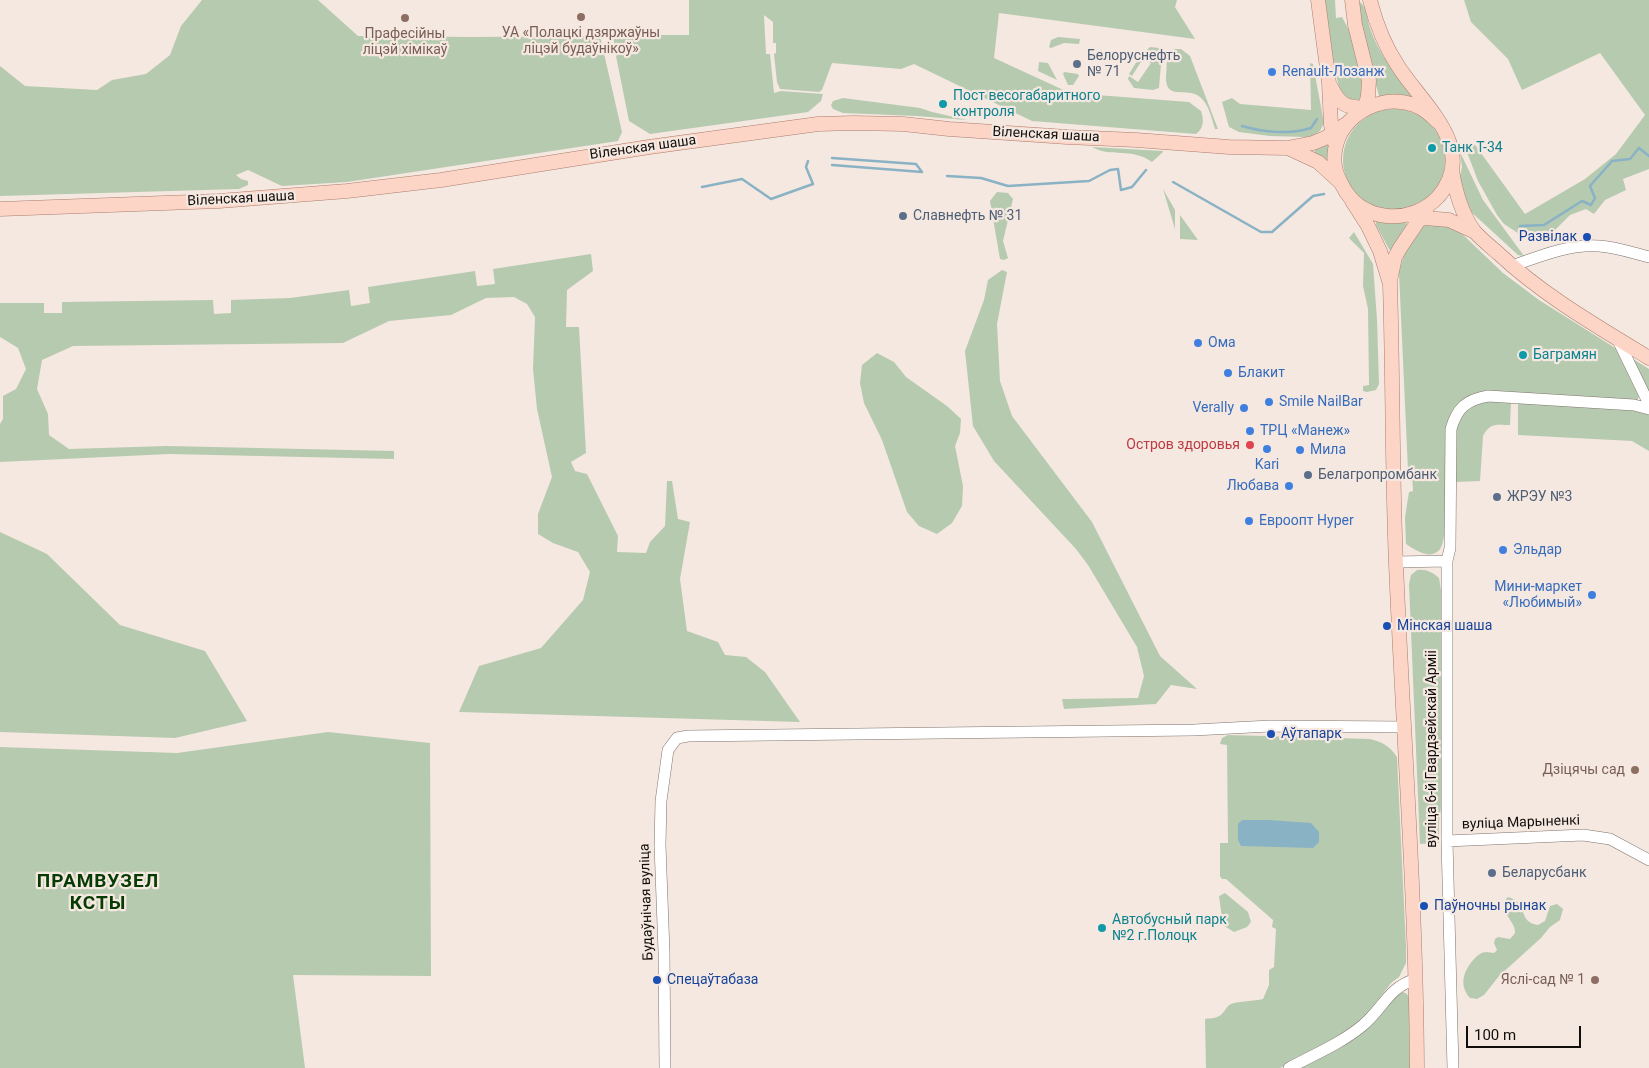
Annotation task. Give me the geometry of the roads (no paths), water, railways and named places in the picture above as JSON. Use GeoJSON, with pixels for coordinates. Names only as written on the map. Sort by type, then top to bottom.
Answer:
{"type":"FeatureCollection","features":[{"type":"Feature","properties":{"kind":"main road"},"geometry":{"type":"LineString","coordinates":[[1318,0],[1336,150]]}},
{"type":"Feature","properties":{"kind":"main road"},"geometry":{"type":"LineString","coordinates":[[1352,0],[1355,25],[1369,81],[1365,108]]}},
{"type":"Feature","properties":{"kind":"main road"},"geometry":{"type":"LineString","coordinates":[[1370,0],[1386,47],[1399,68],[1447,133],[1451,146],[1456,195],[1475,232],[1512,266],[1547,294],[1649,358]]}},
{"type":"Feature","properties":{"kind":"main road"},"geometry":{"type":"LineString","coordinates":[[1329,83],[1338,100],[1345,105],[1352,108],[1365,108]]}},
{"type":"Feature","properties":{"kind":"main road"},"geometry":{"type":"LineString","coordinates":[[1390,284],[1380,251],[1368,226],[1336,172],[1338,137],[1354,115],[1365,108],[1390,101],[1415,105],[1428,112],[1438,122]]}},
{"type":"Feature","properties":{"kind":"main road","name":"Віленская шаша"},"geometry":{"type":"LineString","coordinates":[[0,209],[220,201],[347,191],[441,180],[818,124],[903,124],[1067,137],[1229,147],[1287,148]]}},
{"type":"Feature","properties":{"kind":"main road"},"geometry":{"type":"LineString","coordinates":[[1287,148],[1313,143],[1333,134],[1346,124]]}},
{"type":"Feature","properties":{"kind":"main road"},"geometry":{"type":"LineString","coordinates":[[1287,148],[1318,162],[1341,183]]}},
{"type":"Feature","properties":{"kind":"main road"},"geometry":{"type":"LineString","coordinates":[[1417,1068],[1416,979],[1396,562],[1390,284],[1396,257],[1404,241],[1446,185],[1452,170]]}},
{"type":"Feature","properties":{"kind":"main road"},"geometry":{"type":"LineString","coordinates":[[1352,201],[1369,212],[1387,216],[1449,220],[1475,232]]}},
{"type":"Feature","properties":{"kind":"main road"},"geometry":{"type":"LineString","coordinates":[[1402,216],[1418,211],[1430,204]]}},
{"type":"Feature","properties":{"kind":"street"},"geometry":{"type":"LineString","coordinates":[[1512,266],[1580,246],[1601,246],[1649,257]]}},
{"type":"Feature","properties":{"kind":"street"},"geometry":{"type":"LineString","coordinates":[[1617,338],[1649,404]]}},
{"type":"Feature","properties":{"kind":"street","name":"вуліца 6-й Гвардзейскай Арміі"},"geometry":{"type":"LineString","coordinates":[[1453,1068],[1447,841],[1447,561],[1450,548],[1451,429],[1454,418],[1468,402],[1488,396],[1634,405],[1649,409]]}},
{"type":"Feature","properties":{"kind":"street"},"geometry":{"type":"LineString","coordinates":[[1396,562],[1447,561]]}},
{"type":"Feature","properties":{"kind":"street","name":"Будаўнічая вуліца"},"geometry":{"type":"LineString","coordinates":[[665,1068],[664,952],[660,846],[661,801],[668,750],[677,738],[688,736],[1194,730],[1270,726],[1405,727]]}},
{"type":"Feature","properties":{"kind":"street","name":"вуліца Марыненкі"},"geometry":{"type":"LineString","coordinates":[[1447,841],[1583,835],[1610,838],[1649,860]]}},
{"type":"Feature","properties":{"kind":"street"},"geometry":{"type":"LineString","coordinates":[[1289,1068],[1344,1039],[1364,1025],[1388,995],[1416,979]]}},
{"type":"Feature","properties":{"kind":"water"},"geometry":{"type":"Polygon","coordinates":[[[1242,820],[1311,823],[1319,832],[1319,842],[1313,848],[1241,846],[1238,840],[1238,824],[1242,820]]]}},
{"type":"Feature","properties":{"kind":"waterway"},"geometry":{"type":"LineString","coordinates":[[1242,126],[1259,130],[1285,132],[1311,128],[1317,119]]}},
{"type":"Feature","properties":{"kind":"waterway"},"geometry":{"type":"LineString","coordinates":[[1520,226],[1544,225],[1582,201],[1591,205],[1595,198],[1590,186],[1612,161],[1630,159],[1639,148],[1649,156]]}},
{"type":"Feature","properties":{"kind":"waterway"},"geometry":{"type":"LineString","coordinates":[[832,158],[916,164],[922,172]]}},
{"type":"Feature","properties":{"kind":"waterway"},"geometry":{"type":"LineString","coordinates":[[702,187],[742,179],[771,199],[813,184],[806,167],[808,161]]}},
{"type":"Feature","properties":{"kind":"waterway"},"geometry":{"type":"LineString","coordinates":[[832,165],[922,172]]}},
{"type":"Feature","properties":{"kind":"waterway"},"geometry":{"type":"LineString","coordinates":[[947,176],[981,178],[1008,186],[1089,181],[1110,170],[1118,169],[1121,190],[1132,187],[1146,170]]}},
{"type":"Feature","properties":{"kind":"waterway"},"geometry":{"type":"LineString","coordinates":[[1173,182],[1261,232],[1272,232],[1313,196],[1324,194]]}},
{"type":"Feature","properties":{"kind":"place","name":"УА «Полацкі дзяржаўны ліцэй будаўнікоў»"},"geometry":{"type":"Point","coordinates":[581,17]}},
{"type":"Feature","properties":{"kind":"place","name":"Прафесійны ліцэй хімікаў"},"geometry":{"type":"Point","coordinates":[405,18]}},
{"type":"Feature","properties":{"kind":"place","name":"Белоруснефть № 71"},"geometry":{"type":"Point","coordinates":[1077,64]}},
{"type":"Feature","properties":{"kind":"place","name":"Renault-Лозанж"},"geometry":{"type":"Point","coordinates":[1272,72]}},
{"type":"Feature","properties":{"kind":"place","name":"Пост весогабаритного контроля"},"geometry":{"type":"Point","coordinates":[943,104]}},
{"type":"Feature","properties":{"kind":"place","name":"Танк Т-34"},"geometry":{"type":"Point","coordinates":[1432,148]}},
{"type":"Feature","properties":{"kind":"place","name":"Славнефть № 31"},"geometry":{"type":"Point","coordinates":[903,216]}},
{"type":"Feature","properties":{"kind":"place","name":"Развілак"},"geometry":{"type":"Point","coordinates":[1587,237]}},
{"type":"Feature","properties":{"kind":"place","name":"Ома"},"geometry":{"type":"Point","coordinates":[1198,343]}},
{"type":"Feature","properties":{"kind":"place","name":"Баграмян"},"geometry":{"type":"Point","coordinates":[1523,355]}},
{"type":"Feature","properties":{"kind":"place","name":"Блакит"},"geometry":{"type":"Point","coordinates":[1228,373]}},
{"type":"Feature","properties":{"kind":"place","name":"Smile NailBar"},"geometry":{"type":"Point","coordinates":[1269,402]}},
{"type":"Feature","properties":{"kind":"place","name":"Verally"},"geometry":{"type":"Point","coordinates":[1244,408]}},
{"type":"Feature","properties":{"kind":"place","name":"ТРЦ «Манеж»"},"geometry":{"type":"Point","coordinates":[1250,431]}},
{"type":"Feature","properties":{"kind":"place","name":"Остров здоровья"},"geometry":{"type":"Point","coordinates":[1250,445]}},
{"type":"Feature","properties":{"kind":"place","name":"Kari"},"geometry":{"type":"Point","coordinates":[1267,449]}},
{"type":"Feature","properties":{"kind":"place","name":"Мила"},"geometry":{"type":"Point","coordinates":[1300,450]}},
{"type":"Feature","properties":{"kind":"place","name":"Белагропромбанк"},"geometry":{"type":"Point","coordinates":[1308,475]}},
{"type":"Feature","properties":{"kind":"place","name":"Любава"},"geometry":{"type":"Point","coordinates":[1289,486]}},
{"type":"Feature","properties":{"kind":"place","name":"ЖРЭУ №3"},"geometry":{"type":"Point","coordinates":[1497,497]}},
{"type":"Feature","properties":{"kind":"place","name":"Евроопт Hyper"},"geometry":{"type":"Point","coordinates":[1249,521]}},
{"type":"Feature","properties":{"kind":"place","name":"Эльдар"},"geometry":{"type":"Point","coordinates":[1503,550]}},
{"type":"Feature","properties":{"kind":"place","name":"Мини-маркет «Любимый»"},"geometry":{"type":"Point","coordinates":[1592,595]}},
{"type":"Feature","properties":{"kind":"place","name":"Мінская шаша"},"geometry":{"type":"Point","coordinates":[1387,626]}},
{"type":"Feature","properties":{"kind":"place","name":"Аўтапарк"},"geometry":{"type":"Point","coordinates":[1271,734]}},
{"type":"Feature","properties":{"kind":"place","name":"Дзіцячы сад"},"geometry":{"type":"Point","coordinates":[1635,770]}},
{"type":"Feature","properties":{"kind":"place","name":"Беларусбанк"},"geometry":{"type":"Point","coordinates":[1492,873]}},
{"type":"Feature","properties":{"kind":"place","name":"Паўночны рынак"},"geometry":{"type":"Point","coordinates":[1424,906]}},
{"type":"Feature","properties":{"kind":"place","name":"Автобусный парк №2 г.Полоцк"},"geometry":{"type":"Point","coordinates":[1102,928]}},
{"type":"Feature","properties":{"kind":"place","name":"Спецаўтабаза"},"geometry":{"type":"Point","coordinates":[657,980]}},
{"type":"Feature","properties":{"kind":"place","name":"Яслі-сад № 1"},"geometry":{"type":"Point","coordinates":[1595,980]}},
{"type":"Feature","properties":{"kind":"district","name":"ПРАМВУЗЕЛ КСТЫ"},"geometry":{"type":"Point","coordinates":[98,893]}}]}
